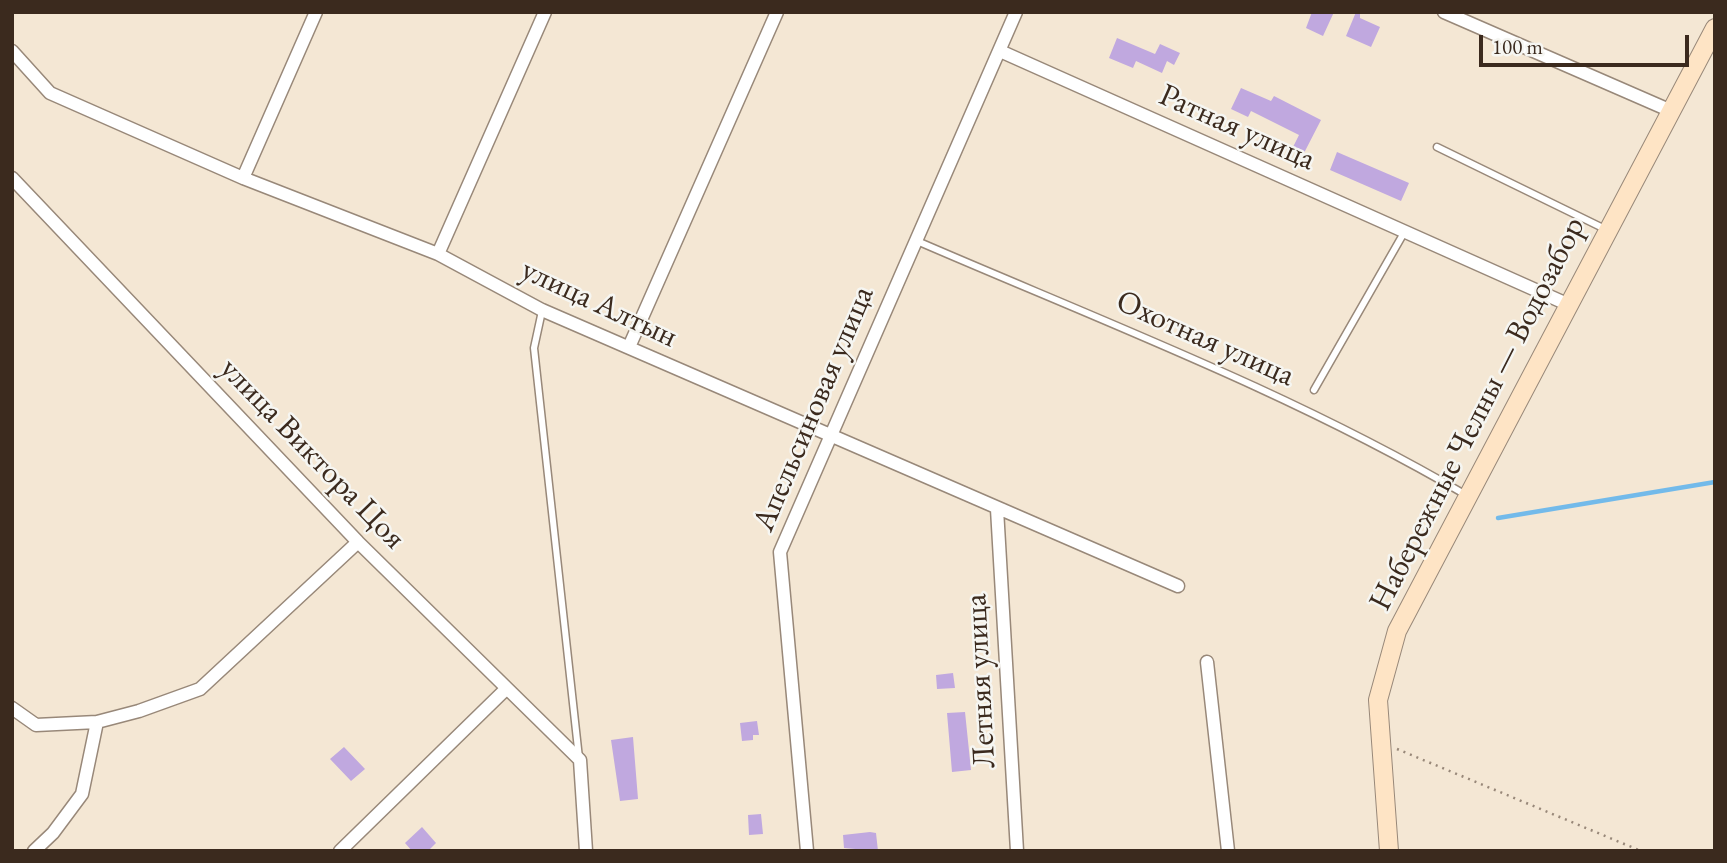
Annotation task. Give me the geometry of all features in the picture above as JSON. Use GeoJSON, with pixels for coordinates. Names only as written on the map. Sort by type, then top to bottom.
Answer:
{"type":"FeatureCollection","features":[{"type":"Feature","properties":{"kind":"main road","name":"Набережные Челны — Водозабор"},"geometry":{"type":"LineString","coordinates":[[1389,851],[1378,700],[1397,631],[1669,110],[1715,28]]}},
{"type":"Feature","properties":{"kind":"street"},"geometry":{"type":"LineString","coordinates":[[243,178],[316,12]]}},
{"type":"Feature","properties":{"kind":"street"},"geometry":{"type":"LineString","coordinates":[[438,254],[545,12]]}},
{"type":"Feature","properties":{"kind":"street"},"geometry":{"type":"LineString","coordinates":[[629,347],[778,12]]}},
{"type":"Feature","properties":{"kind":"street","name":"Апельсиновая улица"},"geometry":{"type":"LineString","coordinates":[[807,851],[780,552],[1016,12]]}},
{"type":"Feature","properties":{"kind":"street"},"geometry":{"type":"LineString","coordinates":[[1444,12],[1669,110]]}},
{"type":"Feature","properties":{"kind":"street","name":"улица Алтын"},"geometry":{"type":"LineString","coordinates":[[12,51],[50,93],[243,178],[438,254],[542,310],[1178,586]]}},
{"type":"Feature","properties":{"kind":"street","name":"Ратная улица"},"geometry":{"type":"LineString","coordinates":[[1000,51],[1567,304]]}},
{"type":"Feature","properties":{"kind":"street","name":"улица Виктора Цоя"},"geometry":{"type":"LineString","coordinates":[[12,178],[358,542],[580,760]]}},
{"type":"Feature","properties":{"kind":"street","name":"Летняя улица"},"geometry":{"type":"LineString","coordinates":[[997,509],[1017,851]]}},
{"type":"Feature","properties":{"kind":"street"},"geometry":{"type":"LineString","coordinates":[[12,708],[36,725],[96,722],[139,711],[200,689],[358,542]]}},
{"type":"Feature","properties":{"kind":"street"},"geometry":{"type":"LineString","coordinates":[[1207,662],[1228,851]]}},
{"type":"Feature","properties":{"kind":"street"},"geometry":{"type":"LineString","coordinates":[[340,851],[506,689]]}},
{"type":"Feature","properties":{"kind":"street"},"geometry":{"type":"LineString","coordinates":[[34,851],[82,794],[96,722]]}},
{"type":"Feature","properties":{"kind":"street"},"geometry":{"type":"LineString","coordinates":[[580,760],[583,847]]}},
{"type":"Feature","properties":{"kind":"lane"},"geometry":{"type":"LineString","coordinates":[[1437,147],[1607,230]]}},
{"type":"Feature","properties":{"kind":"lane"},"geometry":{"type":"LineString","coordinates":[[1314,390],[1405,231]]}},
{"type":"Feature","properties":{"kind":"lane","name":"Охотная улица"},"geometry":{"type":"LineString","coordinates":[[916,240],[1283,400],[1382,446],[1468,496]]}},
{"type":"Feature","properties":{"kind":"lane"},"geometry":{"type":"LineString","coordinates":[[542,310],[534,348],[580,760]]}},
{"type":"Feature","properties":{"kind":"path"},"geometry":{"type":"LineString","coordinates":[[1381,743],[1641,851]]}},
{"type":"Feature","properties":{"kind":"building"},"geometry":{"type":"Polygon","coordinates":[[[1312,12],[1334,12],[1323,36],[1306,28],[1312,12]]]}},
{"type":"Feature","properties":{"kind":"building"},"geometry":{"type":"Polygon","coordinates":[[[1356,12],[1360,12],[1360,18],[1380,27],[1371,47],[1346,36],[1356,12]]]}},
{"type":"Feature","properties":{"kind":"building"},"geometry":{"type":"Polygon","coordinates":[[[1117,38],[1155,54],[1160,44],[1180,53],[1174,65],[1167,61],[1162,73],[1136,61],[1133,68],[1109,58],[1117,38]]]}},
{"type":"Feature","properties":{"kind":"building"},"geometry":{"type":"Polygon","coordinates":[[[1241,88],[1271,101],[1274,96],[1321,120],[1304,153],[1293,147],[1299,135],[1251,111],[1248,117],[1231,109],[1241,88]]]}},
{"type":"Feature","properties":{"kind":"building"},"geometry":{"type":"Polygon","coordinates":[[[1337,152],[1409,183],[1401,201],[1330,170],[1337,152]]]}},
{"type":"Feature","properties":{"kind":"building"},"geometry":{"type":"Polygon","coordinates":[[[953,673],[955,688],[937,689],[936,675],[953,673]]]}},
{"type":"Feature","properties":{"kind":"building"},"geometry":{"type":"Polygon","coordinates":[[[965,712],[971,770],[952,772],[947,713],[965,712]]]}},
{"type":"Feature","properties":{"kind":"building"},"geometry":{"type":"Polygon","coordinates":[[[757,721],[759,735],[753,735],[753,740],[742,741],[740,723],[757,721]]]}},
{"type":"Feature","properties":{"kind":"building"},"geometry":{"type":"Polygon","coordinates":[[[633,737],[638,799],[620,801],[611,740],[633,737]]]}},
{"type":"Feature","properties":{"kind":"building"},"geometry":{"type":"Polygon","coordinates":[[[344,747],[365,769],[351,781],[330,759],[344,747]]]}},
{"type":"Feature","properties":{"kind":"building"},"geometry":{"type":"Polygon","coordinates":[[[761,814],[763,834],[749,835],[748,815],[761,814]]]}},
{"type":"Feature","properties":{"kind":"building"},"geometry":{"type":"Polygon","coordinates":[[[422,827],[436,843],[428,851],[412,851],[405,843],[422,827]]]}},
{"type":"Feature","properties":{"kind":"building"},"geometry":{"type":"Polygon","coordinates":[[[876,833],[878,851],[844,848],[843,835],[876,833]]]}},
{"type":"Feature","properties":{"kind":"waterway"},"geometry":{"type":"LineString","coordinates":[[1498,518],[1715,482]]}}]}
